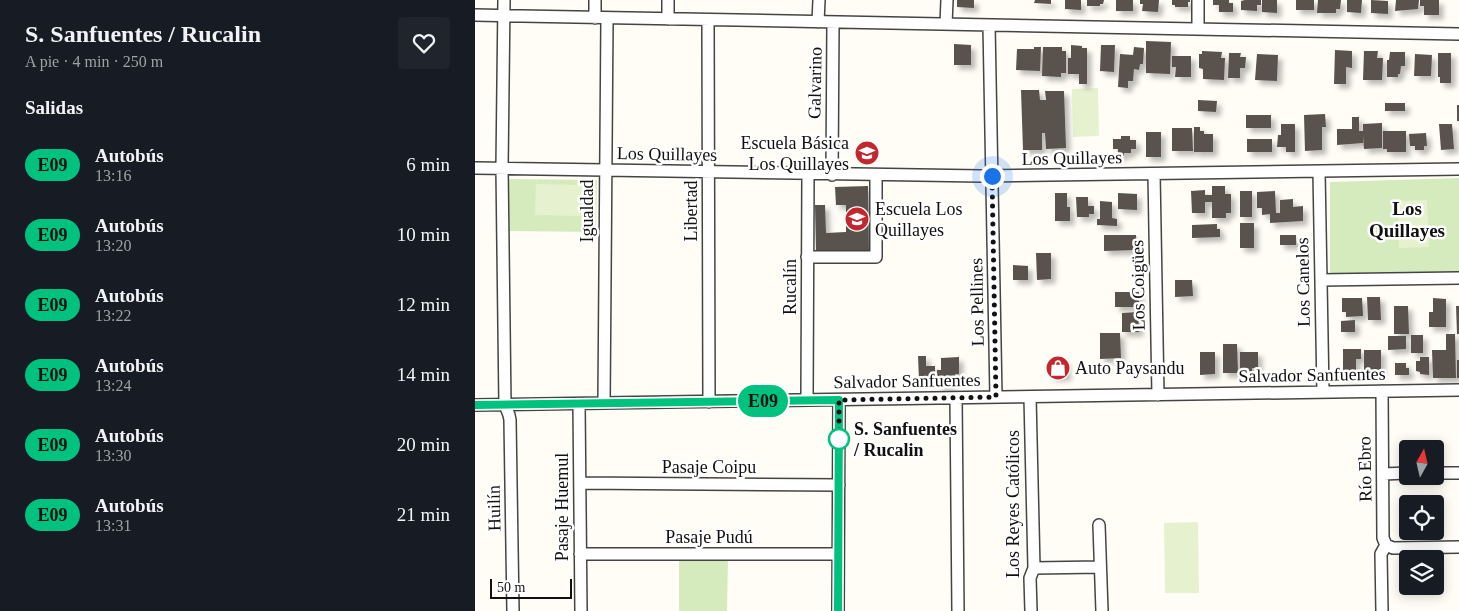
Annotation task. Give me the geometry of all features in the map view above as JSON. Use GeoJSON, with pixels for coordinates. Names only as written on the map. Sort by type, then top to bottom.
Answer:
{"type":"FeatureCollection","features":[{"type":"Feature","properties":{"kind":"street","name":"Huilín"},"geometry":{"type":"LineString","coordinates":[[504,0],[505,405],[510,420],[513,611]]}},
{"type":"Feature","properties":{"kind":"street"},"geometry":{"type":"LineString","coordinates":[[595,0],[595,18]]}},
{"type":"Feature","properties":{"kind":"street"},"geometry":{"type":"LineString","coordinates":[[668,0],[668,19]]}},
{"type":"Feature","properties":{"kind":"street","name":"Galvarino"},"geometry":{"type":"LineString","coordinates":[[818,22],[819,0]]}},
{"type":"Feature","properties":{"kind":"street"},"geometry":{"type":"LineString","coordinates":[[946,24],[947,0]]}},
{"type":"Feature","properties":{"kind":"street"},"geometry":{"type":"LineString","coordinates":[[1198,0],[1198,29]]}},
{"type":"Feature","properties":{"kind":"street"},"geometry":{"type":"LineString","coordinates":[[475,15],[1459,34]]}},
{"type":"Feature","properties":{"kind":"street","name":"Igualdad"},"geometry":{"type":"LineString","coordinates":[[604,403],[607,18]]}},
{"type":"Feature","properties":{"kind":"street","name":"Libertad"},"geometry":{"type":"LineString","coordinates":[[708,20],[709,402]]}},
{"type":"Feature","properties":{"kind":"street","name":"Galvarino"},"geometry":{"type":"LineString","coordinates":[[831,175],[833,22]]}},
{"type":"Feature","properties":{"kind":"street","name":"Los Pellines"},"geometry":{"type":"LineString","coordinates":[[989,25],[996,397]]}},
{"type":"Feature","properties":{"kind":"street","name":"Los Quillayes"},"geometry":{"type":"LineString","coordinates":[[475,168],[876,176],[1459,170]]}},
{"type":"Feature","properties":{"kind":"street","name":"Los Canelos"},"geometry":{"type":"LineString","coordinates":[[1319,172],[1323,392]]}},
{"type":"Feature","properties":{"kind":"street","name":"Rucalín"},"geometry":{"type":"LineString","coordinates":[[807,400],[808,174]]}},
{"type":"Feature","properties":{"kind":"street","name":"Los Coigües"},"geometry":{"type":"LineString","coordinates":[[1154,174],[1158,395]]}},
{"type":"Feature","properties":{"kind":"street"},"geometry":{"type":"LineString","coordinates":[[807,257],[876,257],[876,176]]}},
{"type":"Feature","properties":{"kind":"street"},"geometry":{"type":"LineString","coordinates":[[1321,280],[1459,278]]}},
{"type":"Feature","properties":{"kind":"street","name":"Salvador Sanfuentes"},"geometry":{"type":"LineString","coordinates":[[475,405],[1459,390]]}},
{"type":"Feature","properties":{"kind":"street","name":"Río Ebro"},"geometry":{"type":"LineString","coordinates":[[1382,391],[1383,538],[1386,545],[1381,554],[1382,611]]}},
{"type":"Feature","properties":{"kind":"street","name":"Los Reyes Católicos"},"geometry":{"type":"LineString","coordinates":[[1030,397],[1034,568],[1030,578],[1031,611]]}},
{"type":"Feature","properties":{"kind":"street"},"geometry":{"type":"LineString","coordinates":[[956,398],[957,611]]}},
{"type":"Feature","properties":{"kind":"street"},"geometry":{"type":"LineString","coordinates":[[838,611],[839,400]]}},
{"type":"Feature","properties":{"kind":"street","name":"Pasaje Huemul"},"geometry":{"type":"LineString","coordinates":[[579,404],[581,611]]}},
{"type":"Feature","properties":{"kind":"street"},"geometry":{"type":"LineString","coordinates":[[1444,473],[1459,473]]}},
{"type":"Feature","properties":{"kind":"street"},"geometry":{"type":"LineString","coordinates":[[1383,474],[1399,474]]}},
{"type":"Feature","properties":{"kind":"street","name":"Pasaje Coipu"},"geometry":{"type":"LineString","coordinates":[[580,483],[839,485]]}},
{"type":"Feature","properties":{"kind":"street"},"geometry":{"type":"LineString","coordinates":[[1099,525],[1102,611]]}},
{"type":"Feature","properties":{"kind":"street"},"geometry":{"type":"LineString","coordinates":[[1386,545],[1393,548],[1459,547]]}},
{"type":"Feature","properties":{"kind":"street","name":"Pasaje Pudú"},"geometry":{"type":"LineString","coordinates":[[580,554],[838,554]]}},
{"type":"Feature","properties":{"kind":"street"},"geometry":{"type":"LineString","coordinates":[[1034,568],[1100,567]]}},
{"type":"Feature","properties":{"kind":"green space"},"geometry":{"type":"Polygon","coordinates":[[[1098,88],[1099,136],[1073,137],[1072,89],[1098,88]]]}},
{"type":"Feature","properties":{"kind":"green space"},"geometry":{"type":"Polygon","coordinates":[[[1459,178],[1459,273],[1330,274],[1330,182],[1459,178]]]}},
{"type":"Feature","properties":{"kind":"green space"},"geometry":{"type":"Polygon","coordinates":[[[509,179],[597,180],[596,232],[509,231],[509,179]]]}},
{"type":"Feature","properties":{"kind":"green space"},"geometry":{"type":"Polygon","coordinates":[[[536,184],[583,185],[582,216],[535,215],[536,184]]]}},
{"type":"Feature","properties":{"kind":"green space"},"geometry":{"type":"Polygon","coordinates":[[[1427,200],[1429,247],[1399,248],[1398,201],[1427,200]]]}},
{"type":"Feature","properties":{"kind":"green space"},"geometry":{"type":"Polygon","coordinates":[[[1198,522],[1199,593],[1165,593],[1164,523],[1198,522]]]}},
{"type":"Feature","properties":{"kind":"green space"},"geometry":{"type":"Polygon","coordinates":[[[679,560],[728,560],[727,611],[679,611],[679,560]]]}},
{"type":"Feature","properties":{"kind":"building"},"geometry":{"type":"Polygon","coordinates":[[[957,0],[974,0],[974,8],[957,7],[957,0]]]}},
{"type":"Feature","properties":{"kind":"building"},"geometry":{"type":"Polygon","coordinates":[[[1035,0],[1051,0],[1051,4],[1034,3],[1035,0]]]}},
{"type":"Feature","properties":{"kind":"building"},"geometry":{"type":"Polygon","coordinates":[[[1065,0],[1081,0],[1081,10],[1065,9],[1065,0]]]}},
{"type":"Feature","properties":{"kind":"building"},"geometry":{"type":"Polygon","coordinates":[[[1087,0],[1104,0],[1100,6],[1087,6],[1087,0]]]}},
{"type":"Feature","properties":{"kind":"building"},"geometry":{"type":"Polygon","coordinates":[[[1116,0],[1133,0],[1133,11],[1116,11],[1116,0]]]}},
{"type":"Feature","properties":{"kind":"building"},"geometry":{"type":"Polygon","coordinates":[[[1140,0],[1159,0],[1158,12],[1142,11],[1143,4],[1140,4],[1140,0]]]}},
{"type":"Feature","properties":{"kind":"building"},"geometry":{"type":"Polygon","coordinates":[[[1172,0],[1190,0],[1190,2],[1188,2],[1188,7],[1175,7],[1175,5],[1172,5],[1172,0]]]}},
{"type":"Feature","properties":{"kind":"building"},"geometry":{"type":"Polygon","coordinates":[[[1213,0],[1229,0],[1229,3],[1233,3],[1233,12],[1219,12],[1219,5],[1213,5],[1213,0]]]}},
{"type":"Feature","properties":{"kind":"building"},"geometry":{"type":"Polygon","coordinates":[[[1261,0],[1261,5],[1257,5],[1257,11],[1241,10],[1241,1],[1261,0]]]}},
{"type":"Feature","properties":{"kind":"building"},"geometry":{"type":"Polygon","coordinates":[[[1262,0],[1277,0],[1277,13],[1262,12],[1262,0]]]}},
{"type":"Feature","properties":{"kind":"building"},"geometry":{"type":"Polygon","coordinates":[[[1296,0],[1314,0],[1314,10],[1296,10],[1296,0]]]}},
{"type":"Feature","properties":{"kind":"building"},"geometry":{"type":"Polygon","coordinates":[[[1318,0],[1341,0],[1340,9],[1336,9],[1336,13],[1317,13],[1318,0]]]}},
{"type":"Feature","properties":{"kind":"building"},"geometry":{"type":"Polygon","coordinates":[[[1347,0],[1362,0],[1361,13],[1347,12],[1347,0]]]}},
{"type":"Feature","properties":{"kind":"building"},"geometry":{"type":"Polygon","coordinates":[[[1371,0],[1388,1],[1388,14],[1371,13],[1371,0]]]}},
{"type":"Feature","properties":{"kind":"building"},"geometry":{"type":"Polygon","coordinates":[[[1396,0],[1419,0],[1418,9],[1395,11],[1396,0]]]}},
{"type":"Feature","properties":{"kind":"building"},"geometry":{"type":"Polygon","coordinates":[[[1420,0],[1439,0],[1439,15],[1424,15],[1424,6],[1420,6],[1420,0]]]}},
{"type":"Feature","properties":{"kind":"building"},"geometry":{"type":"Polygon","coordinates":[[[1146,41],[1171,42],[1170,74],[1146,73],[1146,41]]]}},
{"type":"Feature","properties":{"kind":"building"},"geometry":{"type":"Polygon","coordinates":[[[954,44],[971,45],[971,65],[954,65],[954,44]]]}},
{"type":"Feature","properties":{"kind":"building"},"geometry":{"type":"Polygon","coordinates":[[[1071,45],[1087,48],[1087,84],[1079,84],[1079,74],[1068,74],[1068,58],[1071,58],[1071,45]]]}},
{"type":"Feature","properties":{"kind":"building"},"geometry":{"type":"Polygon","coordinates":[[[1101,45],[1115,45],[1114,72],[1100,71],[1101,45]]]}},
{"type":"Feature","properties":{"kind":"building"},"geometry":{"type":"Polygon","coordinates":[[[1034,47],[1041,47],[1040,71],[1016,70],[1017,49],[1034,49],[1034,47]]]}},
{"type":"Feature","properties":{"kind":"building"},"geometry":{"type":"Polygon","coordinates":[[[1043,47],[1062,47],[1062,51],[1066,51],[1066,73],[1061,73],[1061,77],[1042,76],[1043,47]]]}},
{"type":"Feature","properties":{"kind":"building"},"geometry":{"type":"Polygon","coordinates":[[[1134,47],[1144,48],[1143,64],[1140,64],[1139,70],[1134,69],[1133,81],[1128,81],[1128,88],[1118,87],[1120,54],[1133,55],[1134,47]]]}},
{"type":"Feature","properties":{"kind":"building"},"geometry":{"type":"Polygon","coordinates":[[[1335,50],[1352,51],[1352,68],[1346,67],[1346,84],[1334,84],[1335,50]]]}},
{"type":"Feature","properties":{"kind":"building"},"geometry":{"type":"Polygon","coordinates":[[[1202,51],[1222,52],[1221,58],[1225,58],[1224,80],[1203,79],[1203,69],[1199,68],[1199,54],[1202,54],[1202,51]]]}},
{"type":"Feature","properties":{"kind":"building"},"geometry":{"type":"Polygon","coordinates":[[[1364,51],[1378,51],[1377,58],[1383,58],[1382,80],[1363,80],[1364,51]]]}},
{"type":"Feature","properties":{"kind":"building"},"geometry":{"type":"Polygon","coordinates":[[[1390,52],[1405,52],[1405,66],[1401,66],[1398,77],[1387,77],[1387,60],[1389,60],[1390,52]]]}},
{"type":"Feature","properties":{"kind":"building"},"geometry":{"type":"Polygon","coordinates":[[[1229,53],[1241,53],[1240,57],[1246,57],[1245,68],[1240,68],[1240,78],[1228,78],[1229,53]]]}},
{"type":"Feature","properties":{"kind":"building"},"geometry":{"type":"Polygon","coordinates":[[[1438,53],[1451,53],[1451,83],[1440,83],[1440,77],[1438,77],[1438,53]]]}},
{"type":"Feature","properties":{"kind":"building"},"geometry":{"type":"Polygon","coordinates":[[[1257,54],[1278,55],[1277,81],[1255,80],[1257,54]]]}},
{"type":"Feature","properties":{"kind":"building"},"geometry":{"type":"Polygon","coordinates":[[[1415,54],[1432,55],[1431,76],[1414,76],[1415,54]]]}},
{"type":"Feature","properties":{"kind":"building"},"geometry":{"type":"Polygon","coordinates":[[[1172,56],[1191,56],[1191,77],[1175,77],[1176,67],[1172,67],[1172,56]]]}},
{"type":"Feature","properties":{"kind":"building"},"geometry":{"type":"Polygon","coordinates":[[[1021,90],[1039,90],[1040,100],[1046,100],[1045,91],[1064,91],[1066,148],[1046,149],[1045,133],[1042,133],[1042,150],[1023,150],[1021,90]]]}},
{"type":"Feature","properties":{"kind":"building"},"geometry":{"type":"Polygon","coordinates":[[[1198,100],[1217,101],[1216,112],[1198,111],[1198,100]]]}},
{"type":"Feature","properties":{"kind":"building"},"geometry":{"type":"Polygon","coordinates":[[[1385,103],[1405,103],[1405,111],[1385,111],[1385,103]]]}},
{"type":"Feature","properties":{"kind":"building"},"geometry":{"type":"Polygon","coordinates":[[[1457,105],[1459,105],[1459,121],[1457,121],[1457,105]]]}},
{"type":"Feature","properties":{"kind":"building"},"geometry":{"type":"Polygon","coordinates":[[[1325,114],[1326,127],[1322,127],[1322,150],[1305,151],[1304,115],[1325,114]]]}},
{"type":"Feature","properties":{"kind":"building"},"geometry":{"type":"Polygon","coordinates":[[[1246,115],[1271,115],[1271,128],[1246,128],[1246,115]]]}},
{"type":"Feature","properties":{"kind":"building"},"geometry":{"type":"Polygon","coordinates":[[[1352,117],[1359,117],[1359,131],[1363,131],[1363,124],[1382,123],[1382,148],[1364,149],[1363,136],[1363,143],[1337,145],[1337,129],[1352,129],[1352,117]]]}},
{"type":"Feature","properties":{"kind":"building"},"geometry":{"type":"Polygon","coordinates":[[[1281,124],[1295,124],[1295,152],[1286,152],[1286,147],[1277,147],[1278,135],[1281,135],[1281,124]]]}},
{"type":"Feature","properties":{"kind":"building"},"geometry":{"type":"Polygon","coordinates":[[[1439,124],[1452,124],[1454,149],[1441,150],[1439,124]]]}},
{"type":"Feature","properties":{"kind":"building"},"geometry":{"type":"Polygon","coordinates":[[[1194,127],[1200,127],[1200,131],[1204,131],[1204,134],[1213,134],[1213,152],[1194,152],[1194,127]]]}},
{"type":"Feature","properties":{"kind":"building"},"geometry":{"type":"Polygon","coordinates":[[[1172,128],[1192,128],[1193,151],[1172,151],[1172,128]]]}},
{"type":"Feature","properties":{"kind":"building"},"geometry":{"type":"Polygon","coordinates":[[[1383,131],[1406,131],[1406,152],[1387,152],[1387,149],[1383,149],[1383,131]]]}},
{"type":"Feature","properties":{"kind":"building"},"geometry":{"type":"Polygon","coordinates":[[[1146,132],[1161,132],[1161,157],[1146,157],[1146,132]]]}},
{"type":"Feature","properties":{"kind":"building"},"geometry":{"type":"Polygon","coordinates":[[[1426,133],[1427,146],[1424,146],[1424,150],[1415,150],[1415,146],[1410,146],[1409,134],[1426,133]]]}},
{"type":"Feature","properties":{"kind":"building"},"geometry":{"type":"Polygon","coordinates":[[[1121,136],[1130,136],[1130,140],[1136,140],[1136,149],[1131,149],[1131,153],[1124,153],[1124,156],[1118,156],[1118,149],[1113,149],[1113,139],[1121,139],[1121,136]]]}},
{"type":"Feature","properties":{"kind":"building"},"geometry":{"type":"Polygon","coordinates":[[[1247,139],[1272,139],[1272,152],[1247,152],[1247,139]]]}},
{"type":"Feature","properties":{"kind":"building","name":"Escuela Los Quillayes"},"geometry":{"type":"Polygon","coordinates":[[[868,186],[869,252],[816,253],[815,205],[825,205],[826,233],[846,232],[846,205],[836,205],[835,187],[868,186]]]}},
{"type":"Feature","properties":{"kind":"building"},"geometry":{"type":"Polygon","coordinates":[[[1212,186],[1225,186],[1225,194],[1231,194],[1231,213],[1226,213],[1226,218],[1212,218],[1212,202],[1205,202],[1205,213],[1192,213],[1191,191],[1205,190],[1205,195],[1212,195],[1212,186]]]}},
{"type":"Feature","properties":{"kind":"building"},"geometry":{"type":"Polygon","coordinates":[[[1240,191],[1252,191],[1252,217],[1240,217],[1240,191]]]}},
{"type":"Feature","properties":{"kind":"building"},"geometry":{"type":"Polygon","coordinates":[[[1275,191],[1276,213],[1280,213],[1280,200],[1293,199],[1293,207],[1303,206],[1303,221],[1270,223],[1270,214],[1262,215],[1262,208],[1257,208],[1257,192],[1275,191]]]}},
{"type":"Feature","properties":{"kind":"building"},"geometry":{"type":"Polygon","coordinates":[[[1055,193],[1067,193],[1070,221],[1055,221],[1055,193]]]}},
{"type":"Feature","properties":{"kind":"building"},"geometry":{"type":"Polygon","coordinates":[[[1118,193],[1137,194],[1137,210],[1118,209],[1118,193]]]}},
{"type":"Feature","properties":{"kind":"building"},"geometry":{"type":"Polygon","coordinates":[[[1076,197],[1088,197],[1088,206],[1094,206],[1094,214],[1089,214],[1089,217],[1077,217],[1076,197]]]}},
{"type":"Feature","properties":{"kind":"building"},"geometry":{"type":"Polygon","coordinates":[[[1100,201],[1112,202],[1112,218],[1117,219],[1117,226],[1097,225],[1097,219],[1100,219],[1100,201]]]}},
{"type":"Feature","properties":{"kind":"building"},"geometry":{"type":"Polygon","coordinates":[[[1240,223],[1254,223],[1254,248],[1240,248],[1240,223]]]}},
{"type":"Feature","properties":{"kind":"building"},"geometry":{"type":"Polygon","coordinates":[[[1217,224],[1217,229],[1220,229],[1220,237],[1192,238],[1192,225],[1217,224]]]}},
{"type":"Feature","properties":{"kind":"building"},"geometry":{"type":"Polygon","coordinates":[[[1104,235],[1136,235],[1137,250],[1104,251],[1104,235]]]}},
{"type":"Feature","properties":{"kind":"building"},"geometry":{"type":"Polygon","coordinates":[[[1280,235],[1296,235],[1296,245],[1280,245],[1280,235]]]}},
{"type":"Feature","properties":{"kind":"building"},"geometry":{"type":"Polygon","coordinates":[[[1036,253],[1051,253],[1051,279],[1037,280],[1036,253]]]}},
{"type":"Feature","properties":{"kind":"building"},"geometry":{"type":"Polygon","coordinates":[[[1013,265],[1028,266],[1028,280],[1013,280],[1013,265]]]}},
{"type":"Feature","properties":{"kind":"building"},"geometry":{"type":"Polygon","coordinates":[[[1175,280],[1192,280],[1193,296],[1175,297],[1175,280]]]}},
{"type":"Feature","properties":{"kind":"building"},"geometry":{"type":"Polygon","coordinates":[[[1115,292],[1139,292],[1139,307],[1115,307],[1115,292]]]}},
{"type":"Feature","properties":{"kind":"building"},"geometry":{"type":"Polygon","coordinates":[[[1367,297],[1380,297],[1381,320],[1368,320],[1367,297]]]}},
{"type":"Feature","properties":{"kind":"building"},"geometry":{"type":"Polygon","coordinates":[[[1342,298],[1362,298],[1363,316],[1346,317],[1346,312],[1342,312],[1342,298]]]}},
{"type":"Feature","properties":{"kind":"building"},"geometry":{"type":"Polygon","coordinates":[[[1433,298],[1446,299],[1446,327],[1429,327],[1429,312],[1433,312],[1433,298]]]}},
{"type":"Feature","properties":{"kind":"building"},"geometry":{"type":"Polygon","coordinates":[[[1394,306],[1408,306],[1409,334],[1394,334],[1394,306]]]}},
{"type":"Feature","properties":{"kind":"building"},"geometry":{"type":"Polygon","coordinates":[[[1456,306],[1459,306],[1459,334],[1457,334],[1456,306]]]}},
{"type":"Feature","properties":{"kind":"building"},"geometry":{"type":"Polygon","coordinates":[[[1138,312],[1139,332],[1122,332],[1122,313],[1138,312]]]}},
{"type":"Feature","properties":{"kind":"building"},"geometry":{"type":"Polygon","coordinates":[[[1355,320],[1355,332],[1341,332],[1341,321],[1355,320]]]}},
{"type":"Feature","properties":{"kind":"building"},"geometry":{"type":"Polygon","coordinates":[[[1100,333],[1120,333],[1121,358],[1100,359],[1100,333]]]}},
{"type":"Feature","properties":{"kind":"building"},"geometry":{"type":"Polygon","coordinates":[[[1446,334],[1455,334],[1456,378],[1433,378],[1432,350],[1446,350],[1446,334]]]}},
{"type":"Feature","properties":{"kind":"building"},"geometry":{"type":"Polygon","coordinates":[[[1411,335],[1423,335],[1423,353],[1411,353],[1411,335]]]}},
{"type":"Feature","properties":{"kind":"building"},"geometry":{"type":"Polygon","coordinates":[[[1388,336],[1406,336],[1406,349],[1388,350],[1388,336]]]}},
{"type":"Feature","properties":{"kind":"building"},"geometry":{"type":"Polygon","coordinates":[[[1223,344],[1237,344],[1238,373],[1223,373],[1223,344]]]}},
{"type":"Feature","properties":{"kind":"building"},"geometry":{"type":"Polygon","coordinates":[[[1343,349],[1361,349],[1361,359],[1356,359],[1356,376],[1343,376],[1343,349]]]}},
{"type":"Feature","properties":{"kind":"building"},"geometry":{"type":"Polygon","coordinates":[[[1364,350],[1381,350],[1381,375],[1364,375],[1364,350]]]}},
{"type":"Feature","properties":{"kind":"building"},"geometry":{"type":"Polygon","coordinates":[[[1200,352],[1215,352],[1215,374],[1200,375],[1200,352]]]}},
{"type":"Feature","properties":{"kind":"building"},"geometry":{"type":"Polygon","coordinates":[[[1240,352],[1258,352],[1258,368],[1252,368],[1252,371],[1240,371],[1240,352]]]}},
{"type":"Feature","properties":{"kind":"building"},"geometry":{"type":"Polygon","coordinates":[[[918,356],[926,356],[926,366],[935,366],[935,375],[930,375],[930,380],[919,380],[918,356]]]}},
{"type":"Feature","properties":{"kind":"building"},"geometry":{"type":"Polygon","coordinates":[[[959,357],[959,374],[955,374],[955,382],[951,382],[951,386],[938,386],[937,370],[941,370],[941,358],[959,357]]]}},
{"type":"Feature","properties":{"kind":"building"},"geometry":{"type":"Polygon","coordinates":[[[1420,357],[1429,357],[1429,375],[1420,374],[1420,372],[1416,371],[1416,361],[1420,361],[1420,357]]]}},
{"type":"Feature","properties":{"kind":"building","name":"Auto Paysandu"},"geometry":{"type":"Polygon","coordinates":[[[1065,359],[1067,376],[1051,377],[1049,360],[1065,359]]]}},
{"type":"Feature","properties":{"kind":"building"},"geometry":{"type":"Polygon","coordinates":[[[1457,360],[1459,360],[1459,378],[1457,378],[1457,360]]]}},
{"type":"Feature","properties":{"kind":"building"},"geometry":{"type":"Polygon","coordinates":[[[1395,363],[1406,363],[1406,368],[1409,368],[1409,375],[1395,375],[1395,363]]]}},
{"type":"Feature","properties":{"kind":"bus line","name":"E09"},"geometry":{"type":"LineString","coordinates":[[475,405],[839,400],[838,611]]}},
{"type":"Feature","properties":{"kind":"place","name":"Escuela Básica Los Quillayes"},"geometry":{"type":"Point","coordinates":[867,153]}},
{"type":"Feature","properties":{"kind":"place","name":"Escuela Los Quillayes"},"geometry":{"type":"Point","coordinates":[857,219]}},
{"type":"Feature","properties":{"kind":"place","name":"Auto Paysandu"},"geometry":{"type":"Point","coordinates":[1058,368]}},
{"type":"Feature","properties":{"kind":"place","name":"S. Sanfuentes / Rucalin"},"geometry":{"type":"Point","coordinates":[839,439]}},
{"type":"Feature","properties":{"kind":"district","name":"Los Quillayes"},"geometry":{"type":"Point","coordinates":[1407,219]}},
{"type":"Feature","properties":{"kind":"route"},"geometry":{"type":"LineString","coordinates":[[839,439],[839,400],[996,397],[992,176]]}}]}
